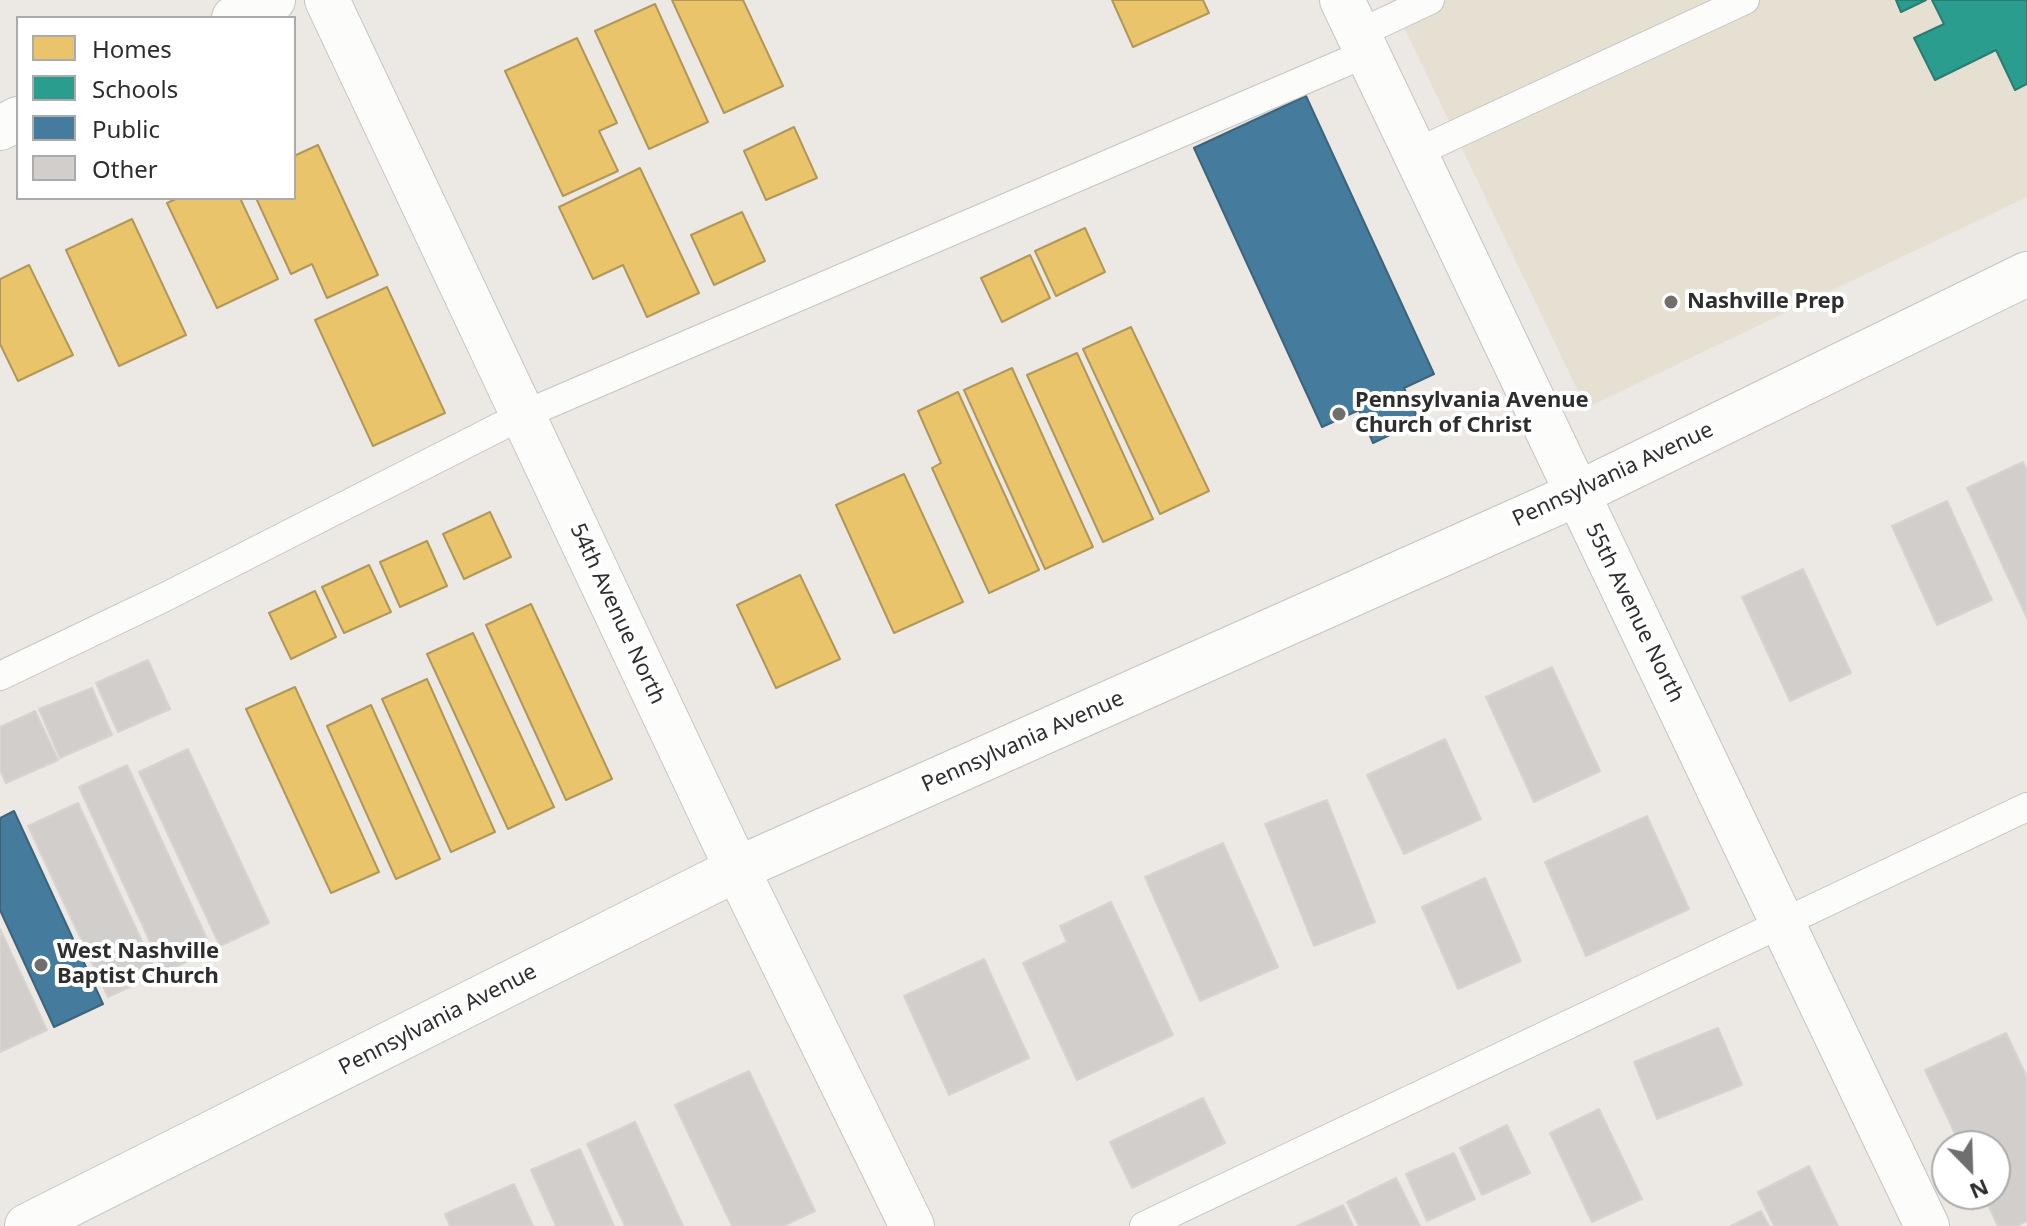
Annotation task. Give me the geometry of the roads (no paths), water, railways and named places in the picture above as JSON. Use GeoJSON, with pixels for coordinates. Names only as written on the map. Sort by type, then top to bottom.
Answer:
{"type":"FeatureCollection","features":[{"type":"Feature","properties":{"kind":"street"},"geometry":{"type":"LineString","coordinates":[[238,16],[273,0]]}},
{"type":"Feature","properties":{"kind":"street","name":"54th Avenue North"},"geometry":{"type":"LineString","coordinates":[[327,0],[737,869],[912,1226]]}},
{"type":"Feature","properties":{"kind":"street","name":"55th Avenue North"},"geometry":{"type":"LineString","coordinates":[[1356,29],[1927,1226]]}},
{"type":"Feature","properties":{"kind":"street","name":"Pennsylvania Avenue"},"geometry":{"type":"LineString","coordinates":[[27,1226],[737,869],[1577,494],[2027,274]]}},
{"type":"Feature","properties":{"kind":"lane"},"geometry":{"type":"LineString","coordinates":[[0,676],[163,598],[523,415],[1356,29],[1430,0]]}},
{"type":"Feature","properties":{"kind":"lane"},"geometry":{"type":"LineString","coordinates":[[1415,153],[1745,0]]}},
{"type":"Feature","properties":{"kind":"lane"},"geometry":{"type":"LineString","coordinates":[[1144,1226],[2027,807]]}},
{"type":"Feature","properties":{"kind":"place","name":"Nashville Prep"},"geometry":{"type":"Point","coordinates":[1671,302]}},
{"type":"Feature","properties":{"kind":"place","name":"Pennsylvania Avenue Church of Christ"},"geometry":{"type":"Point","coordinates":[1339,414]}},
{"type":"Feature","properties":{"kind":"place","name":"West Nashville Baptist Church"},"geometry":{"type":"Point","coordinates":[41,965]}}]}
